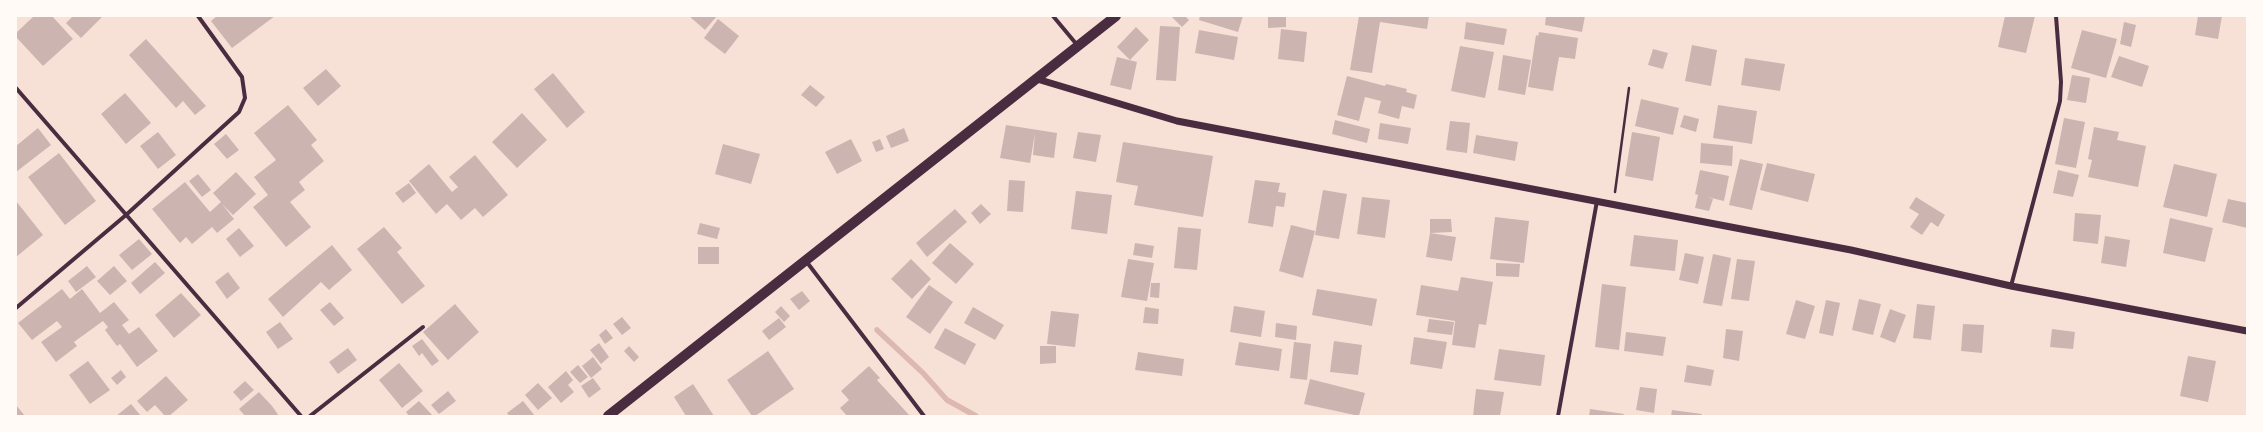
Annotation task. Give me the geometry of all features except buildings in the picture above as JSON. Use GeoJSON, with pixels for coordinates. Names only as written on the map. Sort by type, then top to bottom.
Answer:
{"type":"FeatureCollection","features":[{"type":"Feature","properties":{"kind":"main road"},"geometry":{"type":"LineString","coordinates":[[608,416],[1116,16]]}},
{"type":"Feature","properties":{"kind":"street"},"geometry":{"type":"LineString","coordinates":[[16,308],[126,215],[239,112],[245,98],[242,77],[198,16]]}},
{"type":"Feature","properties":{"kind":"street"},"geometry":{"type":"LineString","coordinates":[[1053,16],[1078,46]]}},
{"type":"Feature","properties":{"kind":"street"},"geometry":{"type":"LineString","coordinates":[[2011,286],[2060,101],[2061,82],[2056,16]]}},
{"type":"Feature","properties":{"kind":"street"},"geometry":{"type":"LineString","coordinates":[[1036,79],[1177,121],[1597,200],[1851,250],[2011,286],[2247,332]]}},
{"type":"Feature","properties":{"kind":"street"},"geometry":{"type":"LineString","coordinates":[[16,88],[301,416]]}},
{"type":"Feature","properties":{"kind":"street"},"geometry":{"type":"LineString","coordinates":[[1558,416],[1597,200]]}},
{"type":"Feature","properties":{"kind":"street"},"geometry":{"type":"LineString","coordinates":[[806,261],[924,416]]}},
{"type":"Feature","properties":{"kind":"street"},"geometry":{"type":"LineString","coordinates":[[310,416],[423,327]]}},
{"type":"Feature","properties":{"kind":"path"},"geometry":{"type":"LineString","coordinates":[[1614,204],[1629,88]]}},
{"type":"Feature","properties":{"kind":"waterway"},"geometry":{"type":"LineString","coordinates":[[877,330],[923,373],[947,400],[976,416]]}}]}
